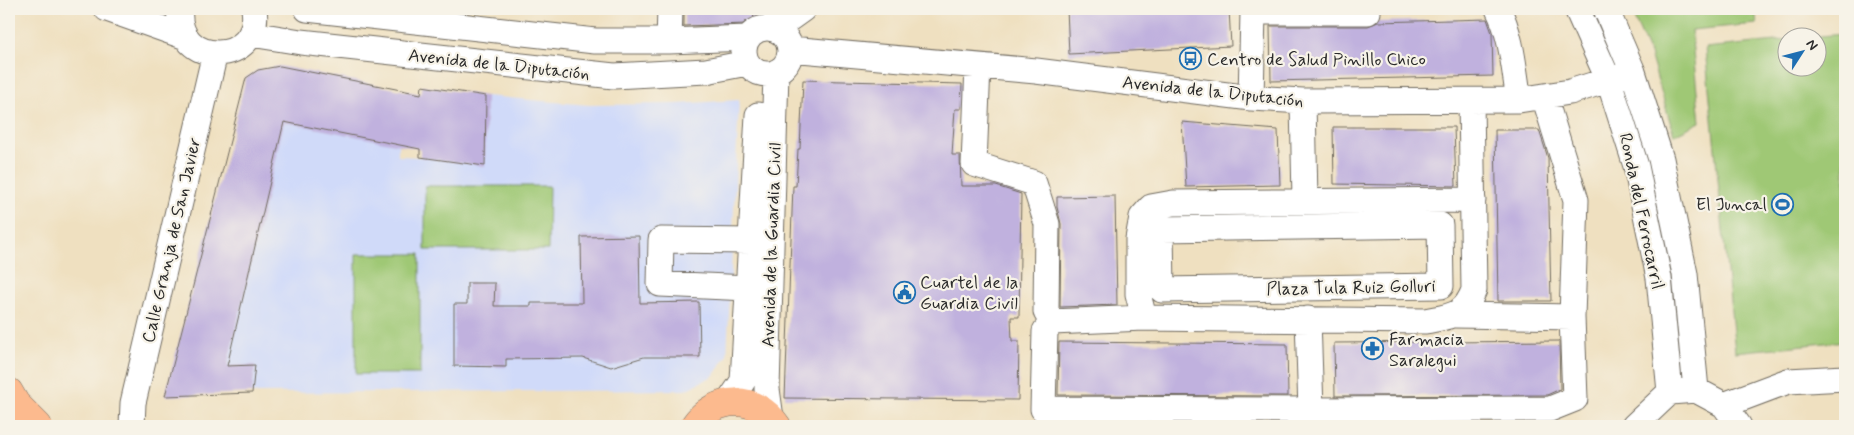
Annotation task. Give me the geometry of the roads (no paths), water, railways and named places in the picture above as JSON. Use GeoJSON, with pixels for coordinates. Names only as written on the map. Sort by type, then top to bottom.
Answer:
{"type":"FeatureCollection","features":[{"type":"Feature","properties":{"kind":"main road"},"geometry":{"type":"LineString","coordinates":[[9,392],[16,404],[38,426]]}},
{"type":"Feature","properties":{"kind":"main road"},"geometry":{"type":"LineString","coordinates":[[694,426],[712,408],[728,403],[744,403],[759,408],[774,422]]}},
{"type":"Feature","properties":{"kind":"street"},"geometry":{"type":"LineString","coordinates":[[107,9],[186,37]]}},
{"type":"Feature","properties":{"kind":"street"},"geometry":{"type":"LineString","coordinates":[[180,9],[180,24],[186,37],[194,46],[204,51],[215,53],[226,53],[236,49],[244,42],[251,34],[256,18],[254,9]]}},
{"type":"Feature","properties":{"kind":"street","name":"Avenida de la Diputación"},"geometry":{"type":"LineString","coordinates":[[307,9],[388,13],[595,41],[669,42],[760,26]]}},
{"type":"Feature","properties":{"kind":"street"},"geometry":{"type":"LineString","coordinates":[[669,42],[670,9]]}},
{"type":"Feature","properties":{"kind":"street"},"geometry":{"type":"LineString","coordinates":[[761,69],[744,55],[744,46],[760,26],[803,9]]}},
{"type":"Feature","properties":{"kind":"street"},"geometry":{"type":"LineString","coordinates":[[1251,98],[1253,10],[1368,12],[1368,9]]}},
{"type":"Feature","properties":{"kind":"street"},"geometry":{"type":"LineString","coordinates":[[1498,9],[1504,20],[1508,37],[1519,100]]}},
{"type":"Feature","properties":{"kind":"street","name":"Ronda del Ferrocarril"},"geometry":{"type":"LineString","coordinates":[[1577,9],[1609,81],[1636,166],[1659,278],[1670,392]]}},
{"type":"Feature","properties":{"kind":"street","name":"Ronda del Ferrocarril"},"geometry":{"type":"LineString","coordinates":[[1606,9],[1633,72],[1661,159],[1685,274],[1696,390]]}},
{"type":"Feature","properties":{"kind":"street"},"geometry":{"type":"LineString","coordinates":[[760,26],[786,37],[790,49],[787,63],[761,69]]}},
{"type":"Feature","properties":{"kind":"street","name":"Avenida de la Diputación"},"geometry":{"type":"LineString","coordinates":[[251,34],[301,42],[614,76],[761,69]]}},
{"type":"Feature","properties":{"kind":"street","name":"Avenida de la Diputación"},"geometry":{"type":"LineString","coordinates":[[790,49],[1036,71],[1251,98],[1303,101],[1519,100],[1570,92],[1633,72]]}},
{"type":"Feature","properties":{"kind":"street","name":"Calle Granja de San Javier"},"geometry":{"type":"LineString","coordinates":[[132,426],[133,403],[215,53]]}},
{"type":"Feature","properties":{"kind":"street"},"geometry":{"type":"LineString","coordinates":[[978,66],[974,164],[1034,183],[1047,224],[1046,312],[1052,322]]}},
{"type":"Feature","properties":{"kind":"street"},"geometry":{"type":"LineString","coordinates":[[728,403],[743,381],[761,69]]}},
{"type":"Feature","properties":{"kind":"street","name":"Avenida de la Guardia Civil"},"geometry":{"type":"LineString","coordinates":[[761,69],[767,389],[774,422]]}},
{"type":"Feature","properties":{"kind":"street"},"geometry":{"type":"LineString","coordinates":[[1544,96],[1576,200],[1572,317],[1575,398],[1550,408],[1311,410],[1043,409],[1045,331],[1052,322],[1144,318],[1425,321],[1455,315],[1572,317]]}},
{"type":"Feature","properties":{"kind":"street"},"geometry":{"type":"LineString","coordinates":[[1303,101],[1306,200]]}},
{"type":"Feature","properties":{"kind":"street"},"geometry":{"type":"LineString","coordinates":[[1455,315],[1469,303],[1474,290],[1471,101]]}},
{"type":"Feature","properties":{"kind":"street"},"geometry":{"type":"LineString","coordinates":[[1144,318],[1138,294],[1138,239],[1142,217],[1152,207],[1173,203],[1306,200],[1472,200]]}},
{"type":"Feature","properties":{"kind":"street","name":"Plaza Tula Ruiz Golluri"},"geometry":{"type":"LineString","coordinates":[[1440,225],[1441,286],[1162,290],[1161,229],[1440,225]]}},
{"type":"Feature","properties":{"kind":"street"},"geometry":{"type":"LineString","coordinates":[[748,288],[660,284],[661,240],[751,241]]}},
{"type":"Feature","properties":{"kind":"street"},"geometry":{"type":"LineString","coordinates":[[1308,319],[1311,410]]}},
{"type":"Feature","properties":{"kind":"street"},"geometry":{"type":"LineString","coordinates":[[1724,405],[1788,382],[1845,378]]}},
{"type":"Feature","properties":{"kind":"street"},"geometry":{"type":"LineString","coordinates":[[1634,426],[1670,392],[1696,390],[1724,405],[1740,426]]}},
{"type":"Feature","properties":{"kind":"place","name":"Centro de Salud Pinillo Chico"},"geometry":{"type":"Point","coordinates":[1191,59]}},
{"type":"Feature","properties":{"kind":"place","name":"El Juncal"},"geometry":{"type":"Point","coordinates":[1783,204]}},
{"type":"Feature","properties":{"kind":"place","name":"Cuartel de la Guardia Civil"},"geometry":{"type":"Point","coordinates":[904,292]}},
{"type":"Feature","properties":{"kind":"place","name":"Farmacia Saralegui"},"geometry":{"type":"Point","coordinates":[1373,349]}}]}
